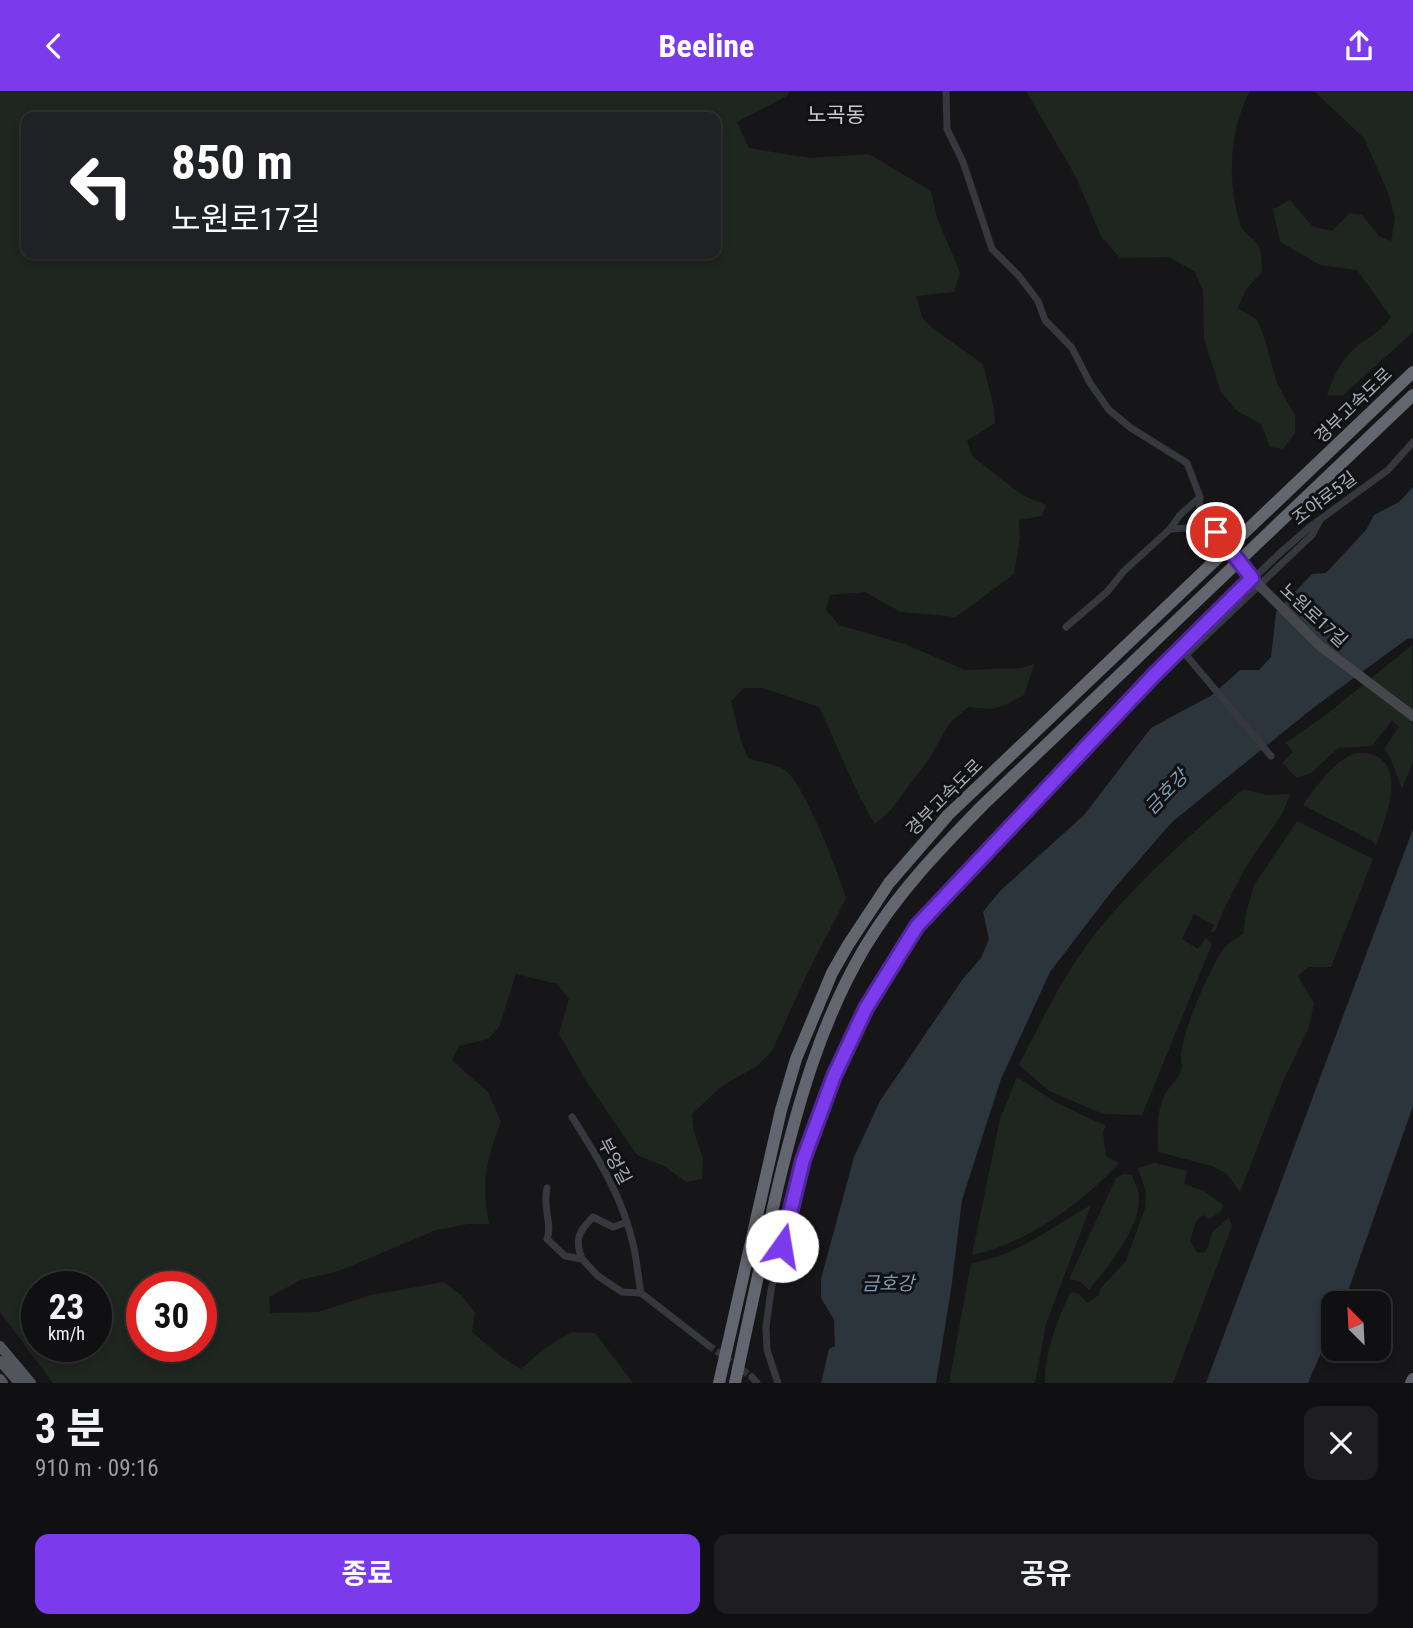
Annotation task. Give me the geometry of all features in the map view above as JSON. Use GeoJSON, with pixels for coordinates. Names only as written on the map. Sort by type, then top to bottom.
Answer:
{"type":"FeatureCollection","features":[{"type":"Feature","properties":{"kind":"highway","name":"경부고속도로"},"geometry":{"type":"LineString","coordinates":[[719,1383],[788,1084],[819,1003],[848,945],[890,883],[927,837],[1413,372]]}},
{"type":"Feature","properties":{"kind":"highway","name":"경부고속도로"},"geometry":{"type":"LineString","coordinates":[[735,1383],[762,1254],[801,1093],[835,1007],[864,948],[899,896],[948,840],[1413,395]]}},
{"type":"Feature","properties":{"kind":"main road","name":"노원로17길"},"geometry":{"type":"LineString","coordinates":[[1204,527],[1216,532],[1252,578],[1319,645],[1413,716]]}},
{"type":"Feature","properties":{"kind":"main road"},"geometry":{"type":"LineString","coordinates":[[0,1346],[32,1383]]}},
{"type":"Feature","properties":{"kind":"main road"},"geometry":{"type":"LineString","coordinates":[[0,1361],[19,1383]]}},
{"type":"Feature","properties":{"kind":"street"},"geometry":{"type":"LineString","coordinates":[[946,91],[947,129],[963,162],[992,249],[1020,276],[1038,301],[1045,320],[1073,348],[1090,383],[1109,410],[1131,428],[1187,463],[1200,497],[1199,514],[1204,527],[1171,529]]}},
{"type":"Feature","properties":{"kind":"street","name":"조야로5길"},"geometry":{"type":"LineString","coordinates":[[778,1383],[766,1350],[771,1290],[814,1127],[866,1008],[917,926],[1181,647],[1252,578],[1311,526],[1388,470],[1413,442]]}},
{"type":"Feature","properties":{"kind":"street"},"geometry":{"type":"LineString","coordinates":[[1066,627],[1108,592],[1124,571],[1171,529],[1200,497]]}},
{"type":"Feature","properties":{"kind":"street"},"geometry":{"type":"LineString","coordinates":[[1186,655],[1312,535],[1319,522]]}},
{"type":"Feature","properties":{"kind":"street"},"geometry":{"type":"LineString","coordinates":[[1181,647],[1271,756]]}},
{"type":"Feature","properties":{"kind":"street","name":"부엉길"},"geometry":{"type":"LineString","coordinates":[[572,1117],[600,1161],[627,1222],[634,1246],[640,1293]]}},
{"type":"Feature","properties":{"kind":"street"},"geometry":{"type":"LineString","coordinates":[[547,1188],[544,1200],[550,1232],[547,1239],[565,1256],[582,1259]]}},
{"type":"Feature","properties":{"kind":"street"},"geometry":{"type":"LineString","coordinates":[[627,1222],[613,1227],[593,1217],[580,1230],[577,1249],[582,1259],[598,1276],[622,1292],[640,1293],[708,1345]]}},
{"type":"Feature","properties":{"kind":"shaded area"},"geometry":{"type":"Polygon","coordinates":[[[0,91],[790,91],[787,96],[737,122],[749,148],[810,158],[869,154],[931,191],[937,218],[960,272],[954,292],[916,296],[922,317],[932,328],[983,364],[995,423],[967,441],[972,456],[1022,495],[1046,505],[1042,516],[1019,520],[1020,538],[1014,574],[956,617],[901,612],[865,592],[830,595],[826,610],[839,625],[905,644],[965,670],[1022,668],[1035,663],[1024,695],[998,707],[968,707],[949,724],[929,759],[889,812],[875,824],[852,781],[819,707],[763,688],[744,688],[731,701],[748,758],[781,768],[793,778],[820,830],[846,898],[772,1051],[757,1066],[722,1086],[692,1114],[694,1132],[703,1158],[702,1179],[686,1182],[664,1166],[637,1155],[586,1081],[559,1034],[569,999],[557,984],[516,974],[499,1027],[488,1039],[459,1046],[452,1060],[488,1092],[501,1122],[486,1172],[485,1196],[489,1224],[468,1224],[436,1230],[339,1271],[301,1280],[269,1297],[270,1313],[318,1312],[371,1295],[444,1282],[462,1296],[475,1313],[472,1332],[521,1369],[545,1348],[572,1332],[595,1333],[633,1383],[53,1383],[37,1362],[112,1362],[112,1271],[21,1271],[21,1340],[0,1312],[0,91]]]}},
{"type":"Feature","properties":{"kind":"shaded area"},"geometry":{"type":"Polygon","coordinates":[[[1026,91],[1250,91],[1234,139],[1233,191],[1240,224],[1259,248],[1262,272],[1246,289],[1238,308],[1256,319],[1263,333],[1277,383],[1295,416],[1295,433],[1283,449],[1270,447],[1261,424],[1237,411],[1221,392],[1204,339],[1203,290],[1194,271],[1169,257],[1120,258],[1101,236],[1076,177],[1026,91]]]}},
{"type":"Feature","properties":{"kind":"shaded area"},"geometry":{"type":"Polygon","coordinates":[[[1314,91],[1413,91],[1413,332],[1343,395],[1327,395],[1340,366],[1357,346],[1382,328],[1391,317],[1357,270],[1320,265],[1280,242],[1273,209],[1290,200],[1313,227],[1332,231],[1350,213],[1362,215],[1379,236],[1391,241],[1395,218],[1388,193],[1364,138],[1314,91]]]}},
{"type":"Feature","properties":{"kind":"shaded area"},"geometry":{"type":"Polygon","coordinates":[[[1412,645],[1413,762],[1402,789],[1390,757],[1384,749],[1399,727],[1392,720],[1372,746],[1338,748],[1311,773],[1297,778],[1282,763],[1293,752],[1286,743],[1327,714],[1412,645]]]}},
{"type":"Feature","properties":{"kind":"shaded area"},"geometry":{"type":"Polygon","coordinates":[[[1357,753],[1374,755],[1384,762],[1390,772],[1390,797],[1376,846],[1372,841],[1303,805],[1334,767],[1357,753]]]}},
{"type":"Feature","properties":{"kind":"shaded area"},"geometry":{"type":"Polygon","coordinates":[[[1243,789],[1267,795],[1290,794],[1279,818],[1238,882],[1215,932],[1211,932],[1214,925],[1194,914],[1182,939],[1198,949],[1206,938],[1212,944],[1142,1115],[1103,1114],[1049,1091],[1019,1065],[1057,991],[1079,956],[1137,887],[1243,789]]]}},
{"type":"Feature","properties":{"kind":"shaded area"},"geometry":{"type":"Polygon","coordinates":[[[1297,821],[1373,859],[1331,967],[1308,967],[1298,976],[1314,1003],[1309,1027],[1282,1084],[1240,1192],[1227,1174],[1212,1166],[1158,1152],[1159,1114],[1165,1094],[1181,1071],[1182,1045],[1210,973],[1224,948],[1243,934],[1254,885],[1297,821]]]}},
{"type":"Feature","properties":{"kind":"shaded area"},"geometry":{"type":"Polygon","coordinates":[[[1017,1077],[1057,1103],[1106,1126],[1103,1132],[1106,1156],[1119,1163],[1088,1193],[1052,1220],[1013,1242],[972,1255],[1000,1119],[1017,1077]]]}},
{"type":"Feature","properties":{"kind":"shaded area"},"geometry":{"type":"Polygon","coordinates":[[[1155,1163],[1187,1171],[1184,1184],[1204,1191],[1223,1205],[1222,1210],[1210,1219],[1203,1215],[1196,1221],[1190,1241],[1197,1252],[1204,1253],[1212,1233],[1229,1217],[1232,1226],[1173,1383],[1045,1383],[1053,1336],[1071,1292],[1079,1294],[1087,1303],[1099,1295],[1100,1289],[1126,1261],[1145,1208],[1146,1192],[1138,1168],[1155,1163]]]}},
{"type":"Feature","properties":{"kind":"shaded area"},"geometry":{"type":"Polygon","coordinates":[[[1123,1174],[1132,1175],[1138,1192],[1135,1221],[1122,1247],[1089,1290],[1079,1281],[1069,1279],[1116,1178],[1123,1174]]]}},
{"type":"Feature","properties":{"kind":"shaded area"},"geometry":{"type":"Polygon","coordinates":[[[1091,1205],[1046,1324],[1035,1383],[949,1383],[971,1263],[1018,1248],[1091,1205]]]}},
{"type":"Feature","properties":{"kind":"water","name":"금호강"},"geometry":{"type":"Polygon","coordinates":[[[1413,487],[1413,638],[1407,639],[1313,708],[1172,822],[1112,891],[1050,972],[1001,1079],[962,1200],[936,1383],[821,1383],[829,1349],[835,1346],[834,1320],[821,1298],[821,1279],[854,1157],[880,1101],[962,980],[981,958],[989,939],[983,912],[1000,891],[1084,815],[1151,728],[1212,695],[1240,670],[1259,670],[1271,657],[1276,612],[1312,574],[1326,573],[1366,530],[1374,515],[1399,502],[1413,487]]]}},
{"type":"Feature","properties":{"kind":"water"},"geometry":{"type":"Polygon","coordinates":[[[1413,829],[1413,1106],[1348,1291],[1321,1291],[1321,1353],[1308,1383],[1206,1383],[1413,829]]]}},
{"type":"Feature","properties":{"kind":"tunnel"},"geometry":{"type":"LineString","coordinates":[[708,1345],[752,1377]]}},
{"type":"Feature","properties":{"kind":"district","name":"노곡동"},"geometry":{"type":"Point","coordinates":[836,115]}},
{"type":"Feature","properties":{"kind":"route"},"geometry":{"type":"LineString","coordinates":[[782,1246],[803,1160],[834,1076],[866,1008],[917,926],[1154,675],[1252,578],[1216,532]]}}]}
